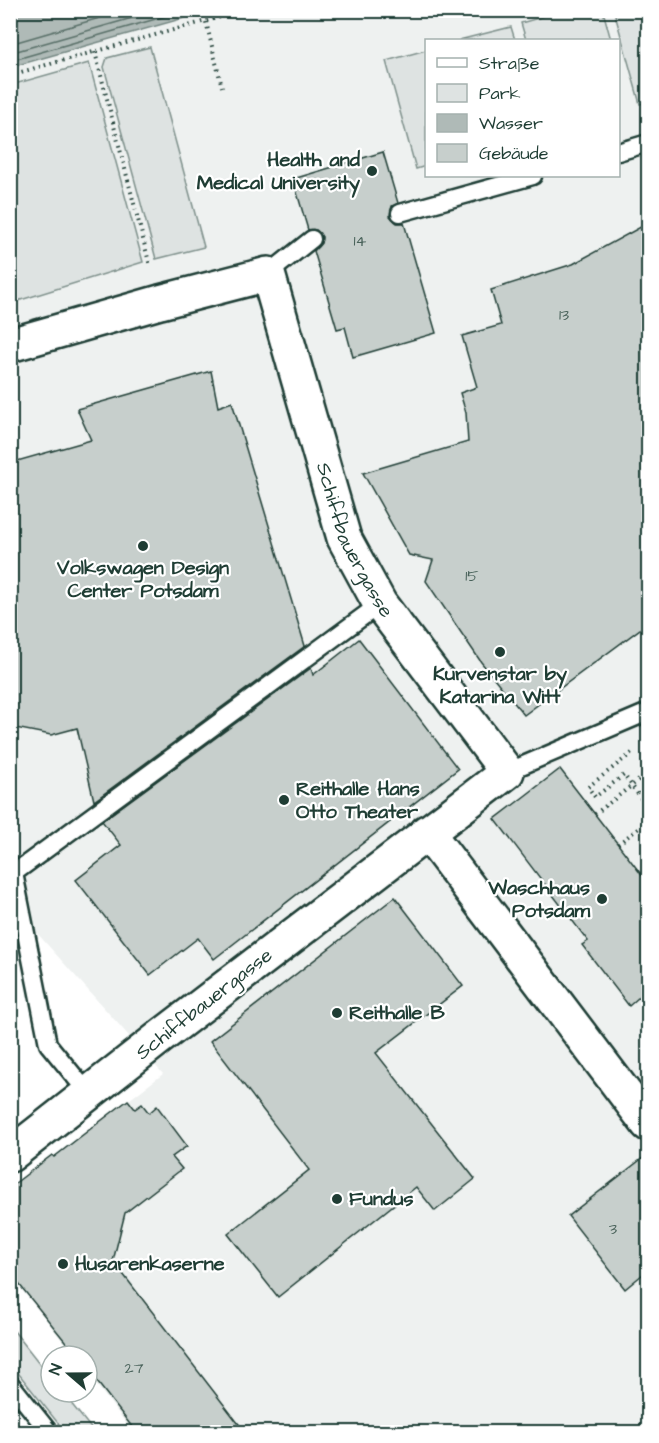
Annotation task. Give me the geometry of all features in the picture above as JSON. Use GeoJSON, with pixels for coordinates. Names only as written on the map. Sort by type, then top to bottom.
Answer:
{"type":"FeatureCollection","features":[{"type":"Feature","properties":{"kind":"street"},"geometry":{"type":"LineString","coordinates":[[10,345],[268,274]]}},
{"type":"Feature","properties":{"kind":"street","name":"Schiffbauergasse"},"geometry":{"type":"LineString","coordinates":[[10,1155],[507,772],[380,604],[344,538],[268,274]]}},
{"type":"Feature","properties":{"kind":"street"},"geometry":{"type":"LineString","coordinates":[[427,832],[648,1124]]}},
{"type":"Feature","properties":{"kind":"lane"},"geometry":{"type":"LineString","coordinates":[[620,151],[648,143]]}},
{"type":"Feature","properties":{"kind":"lane"},"geometry":{"type":"LineString","coordinates":[[400,213],[529,177]]}},
{"type":"Feature","properties":{"kind":"lane"},"geometry":{"type":"LineString","coordinates":[[268,274],[312,239]]}},
{"type":"Feature","properties":{"kind":"lane"},"geometry":{"type":"LineString","coordinates":[[88,1093],[48,1044],[12,871],[380,604]]}},
{"type":"Feature","properties":{"kind":"lane","name":"Schiffbauergasse"},"geometry":{"type":"LineString","coordinates":[[507,772],[648,712]]}},
{"type":"Feature","properties":{"kind":"lane"},"geometry":{"type":"LineString","coordinates":[[10,1383],[49,1432]]}},
{"type":"Feature","properties":{"kind":"path"},"geometry":{"type":"LineString","coordinates":[[10,75],[246,10]]}},
{"type":"Feature","properties":{"kind":"path"},"geometry":{"type":"LineString","coordinates":[[206,22],[222,87]]}},
{"type":"Feature","properties":{"kind":"path"},"geometry":{"type":"LineString","coordinates":[[95,52],[160,302]]}},
{"type":"Feature","properties":{"kind":"path"},"geometry":{"type":"LineString","coordinates":[[635,751],[588,787],[595,797],[624,776],[648,808]]}},
{"type":"Feature","properties":{"kind":"path"},"geometry":{"type":"LineString","coordinates":[[595,814],[648,773]]}},
{"type":"Feature","properties":{"kind":"path"},"geometry":{"type":"LineString","coordinates":[[618,844],[648,821]]}},
{"type":"Feature","properties":{"kind":"shaded area"},"geometry":{"type":"Polygon","coordinates":[[[209,11],[648,11],[648,1432],[133,1432],[99,1388],[99,1344],[65,1344],[11,1273],[11,1187],[163,1074],[11,904],[11,67],[209,11]]]}},
{"type":"Feature","properties":{"kind":"green space"},"geometry":{"type":"Polygon","coordinates":[[[566,10],[603,11],[611,39],[526,39],[521,23],[566,10]]]}},
{"type":"Feature","properties":{"kind":"green space"},"geometry":{"type":"Polygon","coordinates":[[[614,11],[648,11],[648,102],[640,104],[614,11]]]}},
{"type":"Feature","properties":{"kind":"green space"},"geometry":{"type":"Polygon","coordinates":[[[511,27],[515,39],[463,39],[511,27]]]}},
{"type":"Feature","properties":{"kind":"green space"},"geometry":{"type":"Polygon","coordinates":[[[150,47],[204,247],[156,259],[104,67],[107,58],[150,47]]]}},
{"type":"Feature","properties":{"kind":"green space"},"geometry":{"type":"Polygon","coordinates":[[[425,50],[425,166],[416,169],[386,61],[425,50]]]}},
{"type":"Feature","properties":{"kind":"green space"},"geometry":{"type":"Polygon","coordinates":[[[89,63],[143,262],[11,303],[11,85],[89,63]]]}},
{"type":"Feature","properties":{"kind":"green space"},"geometry":{"type":"Polygon","coordinates":[[[10,1326],[39,1363],[39,1399],[11,1364],[10,1326]]]}},
{"type":"Feature","properties":{"kind":"green space"},"geometry":{"type":"Polygon","coordinates":[[[43,1404],[72,1404],[94,1432],[65,1432],[43,1404]]]}},
{"type":"Feature","properties":{"kind":"water"},"geometry":{"type":"Polygon","coordinates":[[[11,10],[209,10],[209,11],[11,67],[11,10]]]}},
{"type":"Feature","properties":{"kind":"building"},"geometry":{"type":"Polygon","coordinates":[[[383,152],[398,203],[392,206],[390,216],[397,223],[404,223],[436,333],[353,357],[345,327],[337,329],[314,251],[321,243],[322,237],[316,230],[308,230],[293,179],[383,152]]]}},
{"type":"Feature","properties":{"kind":"building"},"geometry":{"type":"Polygon","coordinates":[[[648,223],[648,623],[524,715],[481,662],[426,581],[433,560],[409,555],[363,473],[468,442],[466,413],[460,393],[477,387],[462,336],[501,325],[491,290],[573,264],[648,223]]]}},
{"type":"Feature","properties":{"kind":"building","name":"Volkswagen Design Center Potsdam"},"geometry":{"type":"Polygon","coordinates":[[[211,371],[218,407],[232,402],[305,646],[94,801],[77,728],[51,735],[10,727],[10,463],[91,440],[77,409],[211,371]]]}},
{"type":"Feature","properties":{"kind":"building","name":"Reithalle Hans Otto Theater"},"geometry":{"type":"Polygon","coordinates":[[[359,639],[458,769],[214,959],[198,938],[150,975],[76,880],[121,845],[102,821],[311,668],[313,675],[359,639]]]}},
{"type":"Feature","properties":{"kind":"building","name":"Waschhaus Potsdam"},"geometry":{"type":"Polygon","coordinates":[[[560,769],[648,883],[648,989],[629,1006],[582,945],[588,941],[495,819],[560,769]]]}},
{"type":"Feature","properties":{"kind":"building"},"geometry":{"type":"Polygon","coordinates":[[[395,897],[463,986],[376,1053],[475,1179],[435,1211],[416,1187],[278,1297],[228,1234],[309,1170],[210,1041],[395,897]]]}},
{"type":"Feature","properties":{"kind":"building","name":"Husarenkaserne"},"geometry":{"type":"Polygon","coordinates":[[[128,1100],[135,1109],[142,1104],[149,1113],[157,1106],[187,1146],[172,1157],[182,1169],[125,1213],[113,1261],[245,1432],[136,1432],[99,1384],[99,1344],[67,1344],[10,1273],[10,1187],[52,1155],[54,1157],[128,1100]]]}},
{"type":"Feature","properties":{"kind":"building"},"geometry":{"type":"Polygon","coordinates":[[[648,1154],[648,1270],[625,1289],[568,1216],[648,1154]]]}},
{"type":"Feature","properties":{"kind":"place","name":"Health and Medical University"},"geometry":{"type":"Point","coordinates":[372,171]}},
{"type":"Feature","properties":{"kind":"place","name":"Volkswagen Design Center Potsdam"},"geometry":{"type":"Point","coordinates":[143,546]}},
{"type":"Feature","properties":{"kind":"place","name":"Kurvenstar by Katarina Witt"},"geometry":{"type":"Point","coordinates":[500,652]}},
{"type":"Feature","properties":{"kind":"place","name":"Reithalle Hans Otto Theater"},"geometry":{"type":"Point","coordinates":[284,800]}},
{"type":"Feature","properties":{"kind":"place","name":"Waschhaus Potsdam"},"geometry":{"type":"Point","coordinates":[602,899]}},
{"type":"Feature","properties":{"kind":"place","name":"Reithalle B"},"geometry":{"type":"Point","coordinates":[337,1013]}},
{"type":"Feature","properties":{"kind":"place","name":"Fundus"},"geometry":{"type":"Point","coordinates":[337,1199]}},
{"type":"Feature","properties":{"kind":"place","name":"Husarenkaserne"},"geometry":{"type":"Point","coordinates":[63,1264]}}]}
